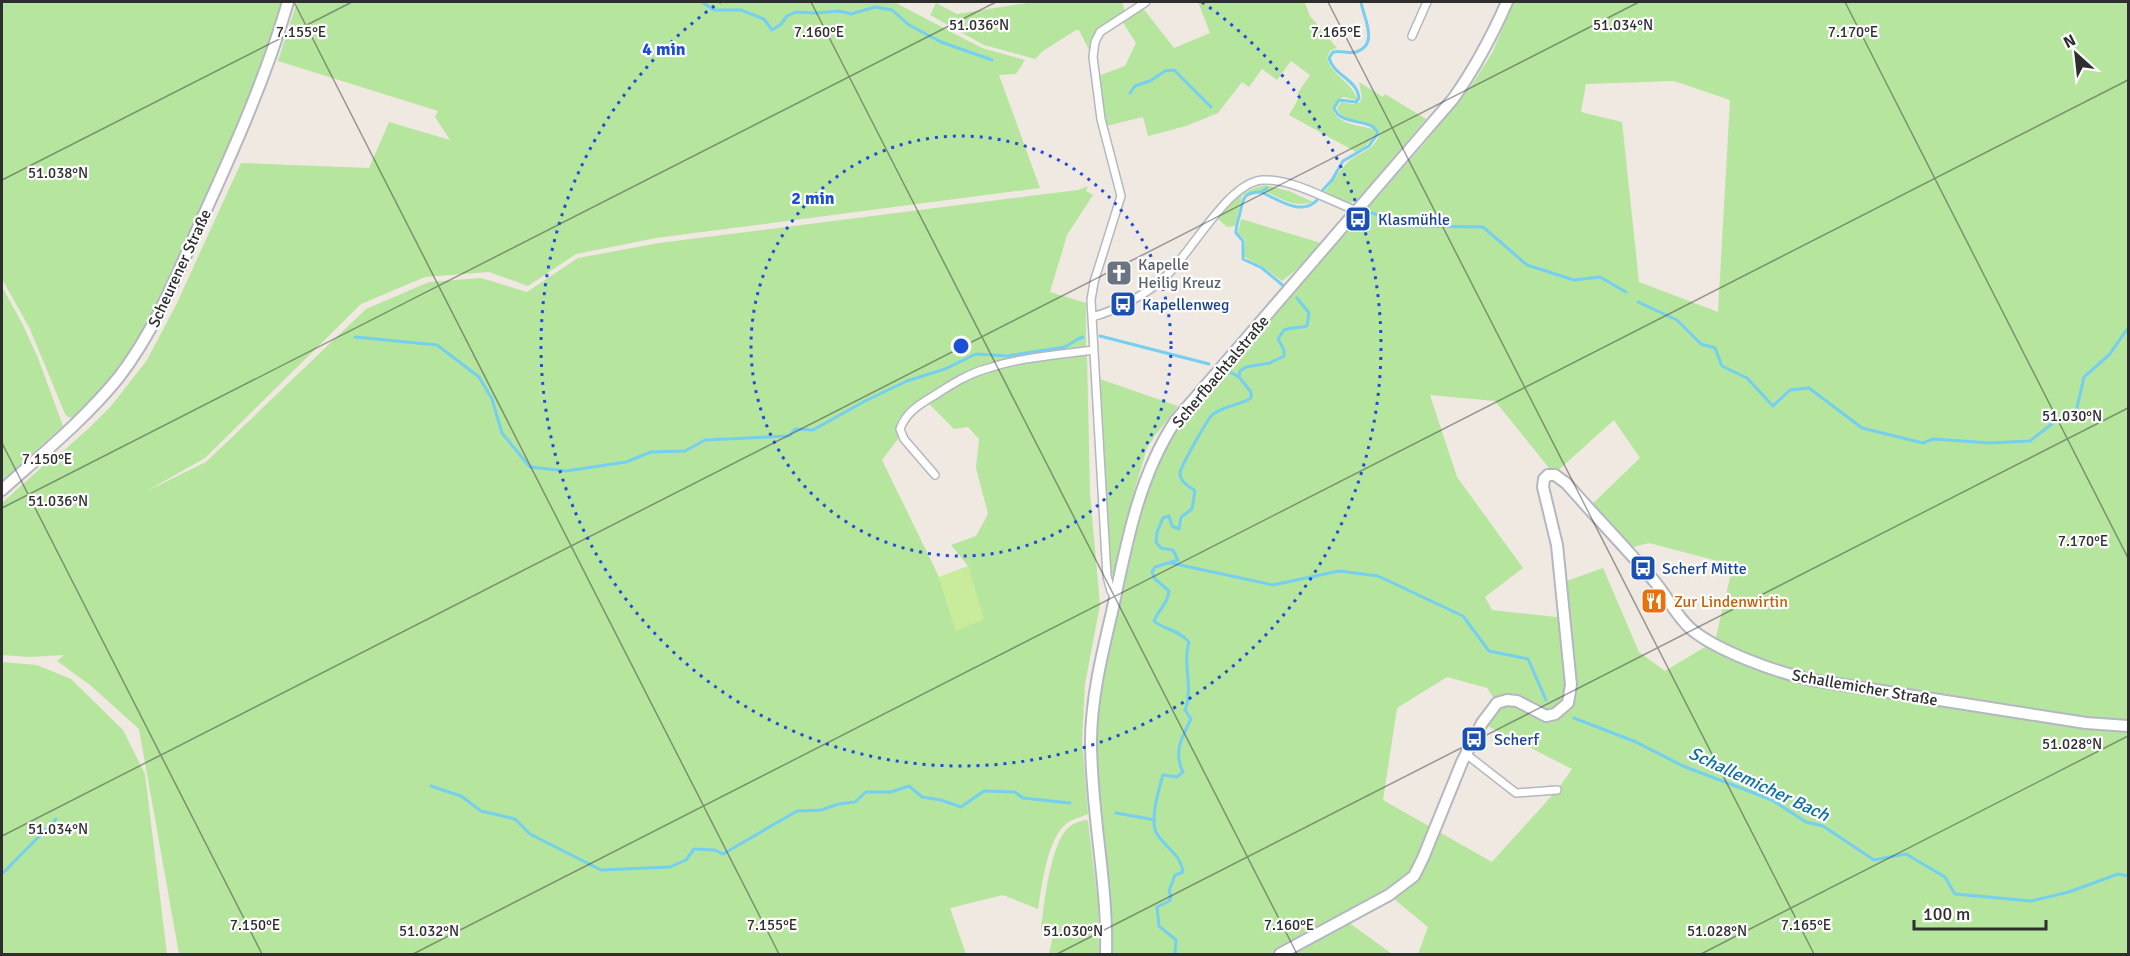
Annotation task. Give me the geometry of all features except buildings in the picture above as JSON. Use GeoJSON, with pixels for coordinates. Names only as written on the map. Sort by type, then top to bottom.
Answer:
{"type":"FeatureCollection","features":[{"type":"Feature","properties":{"kind":"street","name":"Scheurener Straße"},"geometry":{"type":"LineString","coordinates":[[2,490],[96,403],[119,376],[145,339],[179,272],[238,138],[266,72],[288,2]]}},
{"type":"Feature","properties":{"kind":"street"},"geometry":{"type":"LineString","coordinates":[[1115,597],[1107,576],[1091,300],[1094,282],[1121,196],[1101,119],[1093,57],[1095,42],[1100,32],[1146,2]]}},
{"type":"Feature","properties":{"kind":"street"},"geometry":{"type":"LineString","coordinates":[[1412,36],[1427,2]]}},
{"type":"Feature","properties":{"kind":"street","name":"Scherfbachtalstraße"},"geometry":{"type":"LineString","coordinates":[[1106,954],[1106,917],[1091,740],[1099,675],[1115,597],[1145,479],[1165,437],[1176,420],[1358,212],[1453,99],[1467,80],[1492,36],[1507,2]]}},
{"type":"Feature","properties":{"kind":"street"},"geometry":{"type":"LineString","coordinates":[[1092,317],[1118,306],[1163,279],[1184,257],[1233,194],[1256,181],[1283,182],[1358,212]]}},
{"type":"Feature","properties":{"kind":"street"},"geometry":{"type":"LineString","coordinates":[[935,475],[904,438],[900,429],[903,419],[910,411],[956,381],[987,368],[1093,350]]}},
{"type":"Feature","properties":{"kind":"street","name":"Schallemicher Straße"},"geometry":{"type":"LineString","coordinates":[[1280,954],[1389,895],[1414,876],[1466,754],[1482,723],[1497,703],[1507,700],[1517,701],[1546,716],[1556,714],[1563,709],[1570,695],[1571,685],[1557,545],[1543,487],[1544,479],[1551,475],[1566,483],[1655,582],[1690,628],[1703,638],[1742,657],[1785,674],[1822,682],[2086,723],[2128,726]]}},
{"type":"Feature","properties":{"kind":"street"},"geometry":{"type":"LineString","coordinates":[[1466,754],[1516,793],[1557,790]]}},
{"type":"Feature","properties":{"kind":"green space"},"geometry":{"type":"Polygon","coordinates":[[[2,2],[282,2],[269,50],[230,145],[154,316],[120,369],[104,389],[74,418],[65,414],[30,329],[2,279],[2,2]]]}},
{"type":"Feature","properties":{"kind":"green space"},"geometry":{"type":"Polygon","coordinates":[[[297,2],[894,2],[982,48],[1025,60],[1016,74],[999,75],[1040,188],[656,238],[576,254],[528,286],[489,272],[425,277],[361,304],[205,458],[145,492],[206,462],[366,309],[429,282],[481,278],[527,292],[578,258],[659,243],[1078,190],[1088,186],[1086,191],[1093,195],[1067,235],[1050,292],[1086,303],[1086,346],[1081,349],[986,366],[908,410],[898,420],[901,435],[882,460],[939,577],[956,630],[983,619],[968,566],[951,545],[976,536],[988,514],[976,468],[979,439],[968,427],[954,429],[927,402],[987,371],[1087,354],[1090,493],[1100,605],[1085,684],[1082,740],[1088,814],[1071,820],[1054,840],[1046,864],[1038,909],[1003,895],[950,908],[966,954],[179,954],[139,729],[90,685],[57,661],[64,655],[30,657],[2,655],[2,503],[90,427],[112,405],[147,360],[176,305],[241,163],[369,168],[389,122],[450,140],[435,117],[438,111],[278,61],[297,2]]]}},
{"type":"Feature","properties":{"kind":"green space"},"geometry":{"type":"Polygon","coordinates":[[[1033,2],[1122,2],[1125,12],[1101,28],[1094,39],[1091,54],[1079,30],[1076,30],[1043,51],[1035,59],[984,45],[930,15],[936,3],[957,14],[1033,2]]]}},
{"type":"Feature","properties":{"kind":"green space"},"geometry":{"type":"Polygon","coordinates":[[[1198,2],[1305,3],[1310,16],[1337,48],[1331,50],[1327,57],[1329,63],[1357,98],[1356,100],[1344,97],[1338,99],[1333,109],[1335,114],[1344,121],[1374,129],[1377,133],[1366,146],[1356,152],[1289,115],[1300,96],[1297,94],[1310,75],[1291,61],[1277,80],[1262,69],[1249,87],[1242,82],[1218,113],[1186,126],[1148,136],[1143,117],[1106,126],[1098,76],[1125,66],[1136,43],[1122,21],[1142,7],[1174,48],[1210,33],[1198,2]]]}},
{"type":"Feature","properties":{"kind":"green space"},"geometry":{"type":"Polygon","coordinates":[[[1514,2],[2128,2],[2128,954],[1418,954],[1428,927],[1389,895],[1344,919],[1392,954],[1112,954],[1109,881],[1097,762],[1097,721],[1104,674],[1121,596],[1149,481],[1160,454],[1198,400],[1424,144],[1473,83],[1492,53],[1514,2]],[[1674,81],[1586,84],[1581,112],[1622,122],[1639,282],[1718,312],[1730,100],[1674,81]],[[1430,395],[1457,477],[1523,568],[1485,597],[1492,610],[1565,618],[1561,583],[1603,568],[1639,652],[1665,671],[1715,641],[1733,565],[1649,543],[1625,549],[1588,508],[1640,458],[1614,420],[1554,474],[1495,401],[1430,395]],[[1447,677],[1397,708],[1383,800],[1492,862],[1557,790],[1572,769],[1482,723],[1497,703],[1487,688],[1447,677]]]}},
{"type":"Feature","properties":{"kind":"green space"},"geometry":{"type":"Polygon","coordinates":[[[1359,82],[1383,97],[1385,94],[1426,119],[1357,201],[1348,203],[1323,193],[1347,163],[1371,147],[1378,139],[1380,132],[1376,128],[1345,117],[1337,108],[1341,102],[1353,104],[1360,102],[1362,98],[1359,82]]]}},
{"type":"Feature","properties":{"kind":"green space"},"geometry":{"type":"Polygon","coordinates":[[[1265,185],[1289,191],[1313,202],[1292,203],[1268,193],[1252,192],[1242,196],[1235,226],[1227,227],[1218,219],[1238,197],[1265,185]]]}},
{"type":"Feature","properties":{"kind":"green space"},"geometry":{"type":"Polygon","coordinates":[[[1241,219],[1321,243],[1296,270],[1282,281],[1244,257],[1245,240],[1238,233],[1241,219]]]}},
{"type":"Feature","properties":{"kind":"green space"},"geometry":{"type":"Polygon","coordinates":[[[2,287],[38,358],[63,426],[2,481],[2,287]]]}},
{"type":"Feature","properties":{"kind":"green space"},"geometry":{"type":"Polygon","coordinates":[[[1100,379],[1178,406],[1147,448],[1113,576],[1111,573],[1100,379]]]}},
{"type":"Feature","properties":{"kind":"green space"},"geometry":{"type":"Polygon","coordinates":[[[968,566],[984,619],[956,631],[939,577],[968,566]]]}},
{"type":"Feature","properties":{"kind":"green space"},"geometry":{"type":"Polygon","coordinates":[[[2,662],[37,665],[71,679],[123,730],[145,774],[167,954],[2,954],[2,662]]]}},
{"type":"Feature","properties":{"kind":"green space"},"geometry":{"type":"Polygon","coordinates":[[[1088,821],[1098,903],[1099,954],[1049,954],[1053,935],[1041,929],[1053,860],[1062,835],[1077,822],[1088,821]]]}},
{"type":"Feature","properties":{"kind":"waterway"},"geometry":{"type":"LineString","coordinates":[[702,2],[714,10],[741,10],[764,19],[772,30],[787,16],[796,12],[839,11],[851,14],[875,7],[892,10],[909,25],[941,42],[992,60]]}},
{"type":"Feature","properties":{"kind":"waterway","name":"Scherf"},"geometry":{"type":"LineString","coordinates":[[1321,192],[1332,180],[1343,161],[1369,146],[1378,133],[1369,125],[1343,118],[1334,108],[1339,100],[1356,102],[1359,98],[1354,86],[1336,69],[1329,58],[1333,52],[1356,52],[1367,43],[1368,30],[1361,2]]}},
{"type":"Feature","properties":{"kind":"waterway"},"geometry":{"type":"LineString","coordinates":[[1130,93],[1135,86],[1150,81],[1165,71],[1174,70],[1211,107]]}},
{"type":"Feature","properties":{"kind":"waterway","name":"Scherf"},"geometry":{"type":"LineString","coordinates":[[1261,192],[1267,188]]}},
{"type":"Feature","properties":{"kind":"waterway","name":"Scherf"},"geometry":{"type":"LineString","coordinates":[[1286,288],[1262,268],[1243,259],[1243,241],[1236,233],[1243,200],[1251,193],[1261,192],[1297,207],[1311,205],[1317,200]]}},
{"type":"Feature","properties":{"kind":"waterway"},"geometry":{"type":"LineString","coordinates":[[1369,212],[1410,226],[1483,227],[1527,265],[1574,280],[1600,277],[1626,292]]}},
{"type":"Feature","properties":{"kind":"waterway","name":"Scherf"},"geometry":{"type":"LineString","coordinates":[[1175,954],[1176,940],[1159,926],[1157,907],[1169,901],[1171,897],[1169,891],[1175,875],[1183,872],[1179,860],[1156,832],[1154,819],[1163,775],[1177,777],[1183,772],[1179,751],[1191,719],[1185,710],[1188,693],[1187,650],[1189,642],[1180,634],[1154,621],[1167,600],[1169,591],[1155,579],[1152,572],[1155,567],[1178,560],[1173,550],[1161,548],[1156,542],[1157,532],[1163,518],[1169,516],[1172,526],[1179,529],[1181,517],[1192,509],[1195,491],[1183,481],[1180,473],[1209,419],[1221,409],[1251,398],[1251,392],[1239,377],[1240,371],[1246,367],[1270,363],[1284,356],[1284,350],[1278,339],[1284,330],[1307,326],[1309,313],[1297,298]]}},
{"type":"Feature","properties":{"kind":"waterway"},"geometry":{"type":"LineString","coordinates":[[1638,302],[1677,320],[1701,344],[1715,348],[1722,366],[1747,378],[1773,406],[1790,390],[1809,388],[1862,428],[1923,443],[1933,439],[1990,443],[2030,441],[2057,420],[2076,412],[2084,377],[2109,355],[2128,328]]}},
{"type":"Feature","properties":{"kind":"waterway"},"geometry":{"type":"LineString","coordinates":[[1100,336],[1209,364]]}},
{"type":"Feature","properties":{"kind":"waterway"},"geometry":{"type":"LineString","coordinates":[[355,337],[437,345],[479,377],[492,399],[502,433],[530,467],[566,471],[626,462],[651,452],[685,451],[705,440],[789,436],[795,429],[813,430],[907,381],[945,369],[976,354],[1007,356],[1065,347],[1083,337]]}},
{"type":"Feature","properties":{"kind":"waterway"},"geometry":{"type":"LineString","coordinates":[[1230,372],[1239,377]]}},
{"type":"Feature","properties":{"kind":"waterway","name":"Schallemicher Bach"},"geometry":{"type":"LineString","coordinates":[[1171,563],[1273,585],[1339,571],[1378,576],[1463,616],[1489,651],[1528,659],[1546,700]]}},
{"type":"Feature","properties":{"kind":"waterway","name":"Schallemicher Bach"},"geometry":{"type":"LineString","coordinates":[[1574,718],[1636,742],[1683,766],[1772,800],[1806,822],[1823,826],[1874,860],[1906,854],[1945,877],[1955,894],[2031,901],[2069,892],[2118,874],[2128,876]]}},
{"type":"Feature","properties":{"kind":"waterway"},"geometry":{"type":"LineString","coordinates":[[431,786],[461,796],[481,811],[515,819],[530,834],[601,870],[670,867],[686,860],[694,849],[715,850],[723,854],[797,811],[821,810],[855,802],[866,792],[891,792],[909,786],[922,797],[941,800],[961,807],[984,791],[1015,792],[1023,798],[1070,803]]}},
{"type":"Feature","properties":{"kind":"waterway"},"geometry":{"type":"LineString","coordinates":[[1116,813],[1155,820]]}},
{"type":"Feature","properties":{"kind":"waterway"},"geometry":{"type":"LineString","coordinates":[[2,874],[56,819]]}},
{"type":"Feature","properties":{"kind":"place","name":"Klasmühle"},"geometry":{"type":"Point","coordinates":[1358,219]}},
{"type":"Feature","properties":{"kind":"place","name":"Kapelle Heilig Kreuz"},"geometry":{"type":"Point","coordinates":[1119,273]}},
{"type":"Feature","properties":{"kind":"place","name":"Kapellenweg"},"geometry":{"type":"Point","coordinates":[1123,304]}},
{"type":"Feature","properties":{"kind":"place","name":"Scherf Mitte"},"geometry":{"type":"Point","coordinates":[1643,568]}},
{"type":"Feature","properties":{"kind":"place","name":"Zur Lindenwirtin"},"geometry":{"type":"Point","coordinates":[1654,601]}},
{"type":"Feature","properties":{"kind":"place","name":"Scherf"},"geometry":{"type":"Point","coordinates":[1474,739]}}]}
